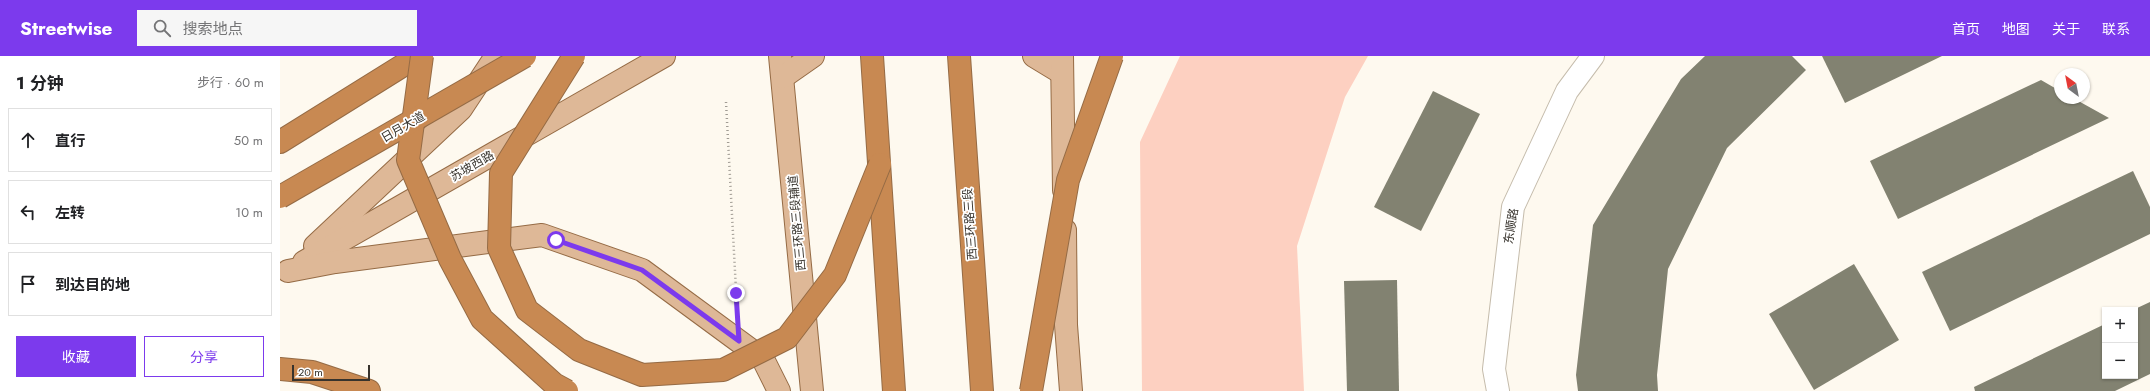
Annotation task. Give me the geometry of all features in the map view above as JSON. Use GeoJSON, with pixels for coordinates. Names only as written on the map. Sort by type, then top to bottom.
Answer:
{"type":"FeatureCollection","features":[{"type":"Feature","properties":{"kind":"highway"},"geometry":{"type":"LineString","coordinates":[[280,142],[418,56]]}},
{"type":"Feature","properties":{"kind":"highway"},"geometry":{"type":"LineString","coordinates":[[422,56],[408,160],[450,259],[482,319],[554,384],[567,391]]}},
{"type":"Feature","properties":{"kind":"highway","name":"日月大道"},"geometry":{"type":"LineString","coordinates":[[280,197],[525,56]]}},
{"type":"Feature","properties":{"kind":"highway"},"geometry":{"type":"LineString","coordinates":[[574,56],[501,173],[499,248],[527,310],[579,350],[642,375],[723,370],[787,338],[835,275],[880,164]]}},
{"type":"Feature","properties":{"kind":"highway"},"geometry":{"type":"LineString","coordinates":[[872,56],[894,391]]}},
{"type":"Feature","properties":{"kind":"highway","name":"西三环路三段"},"geometry":{"type":"LineString","coordinates":[[959,56],[982,391]]}},
{"type":"Feature","properties":{"kind":"highway"},"geometry":{"type":"LineString","coordinates":[[1031,391],[1068,180],[1112,56]]}},
{"type":"Feature","properties":{"kind":"highway"},"geometry":{"type":"LineString","coordinates":[[280,369],[312,372],[369,391]]}},
{"type":"Feature","properties":{"kind":"main road"},"geometry":{"type":"LineString","coordinates":[[284,273],[461,109],[496,56]]}},
{"type":"Feature","properties":{"kind":"main road","name":"苏坡西路"},"geometry":{"type":"LineString","coordinates":[[284,273],[664,56]]}},
{"type":"Feature","properties":{"kind":"main road"},"geometry":{"type":"LineString","coordinates":[[782,66],[813,56]]}},
{"type":"Feature","properties":{"kind":"main road"},"geometry":{"type":"LineString","coordinates":[[1034,56],[1062,64],[1066,326],[1071,391]]}},
{"type":"Feature","properties":{"kind":"main road","name":"西三环路三段辅道"},"geometry":{"type":"LineString","coordinates":[[782,66],[812,391]]}},
{"type":"Feature","properties":{"kind":"main road"},"geometry":{"type":"LineString","coordinates":[[284,273],[335,262],[542,235],[642,270],[763,359],[779,391]]}},
{"type":"Feature","properties":{"kind":"street","name":"东顺路"},"geometry":{"type":"LineString","coordinates":[[1498,391],[1494,369],[1513,207],[1567,91],[1593,56]]}},
{"type":"Feature","properties":{"kind":"path"},"geometry":{"type":"LineString","coordinates":[[726,102],[739,341]]}},
{"type":"Feature","properties":{"kind":"shaded area"},"geometry":{"type":"Polygon","coordinates":[[[1180,56],[1368,56],[1345,97],[1297,246],[1304,391],[1142,391],[1140,142],[1180,56]]]}},
{"type":"Feature","properties":{"kind":"building"},"geometry":{"type":"Polygon","coordinates":[[[1705,56],[1792,56],[1806,70],[1727,148],[1668,269],[1657,375],[1658,391],[1578,391],[1576,375],[1593,225],[1681,79],[1705,56]]]}},
{"type":"Feature","properties":{"kind":"building"},"geometry":{"type":"Polygon","coordinates":[[[1822,56],[1942,56],[1845,103],[1822,56]]]}},
{"type":"Feature","properties":{"kind":"building"},"geometry":{"type":"Polygon","coordinates":[[[2041,80],[2054,88],[2054,104],[2084,104],[2109,118],[1898,219],[1870,161],[2041,80]]]}},
{"type":"Feature","properties":{"kind":"building"},"geometry":{"type":"Polygon","coordinates":[[[1433,91],[1480,114],[1421,231],[1374,207],[1433,91]]]}},
{"type":"Feature","properties":{"kind":"building"},"geometry":{"type":"Polygon","coordinates":[[[2133,171],[2150,207],[2150,234],[1950,331],[1922,272],[2133,171]]]}},
{"type":"Feature","properties":{"kind":"building"},"geometry":{"type":"Polygon","coordinates":[[[1854,264],[1899,340],[1814,390],[1769,314],[1854,264]]]}},
{"type":"Feature","properties":{"kind":"building"},"geometry":{"type":"Polygon","coordinates":[[[1397,280],[1399,391],[1347,391],[1344,281],[1397,280]]]}},
{"type":"Feature","properties":{"kind":"building"},"geometry":{"type":"Polygon","coordinates":[[[2150,302],[2150,374],[2115,391],[1975,391],[1974,387],[2102,325],[2102,379],[2138,379],[2138,308],[2150,302]]]}},
{"type":"Feature","properties":{"kind":"route"},"geometry":{"type":"LineString","coordinates":[[556,240],[642,270],[739,341],[736,293]]}}]}
